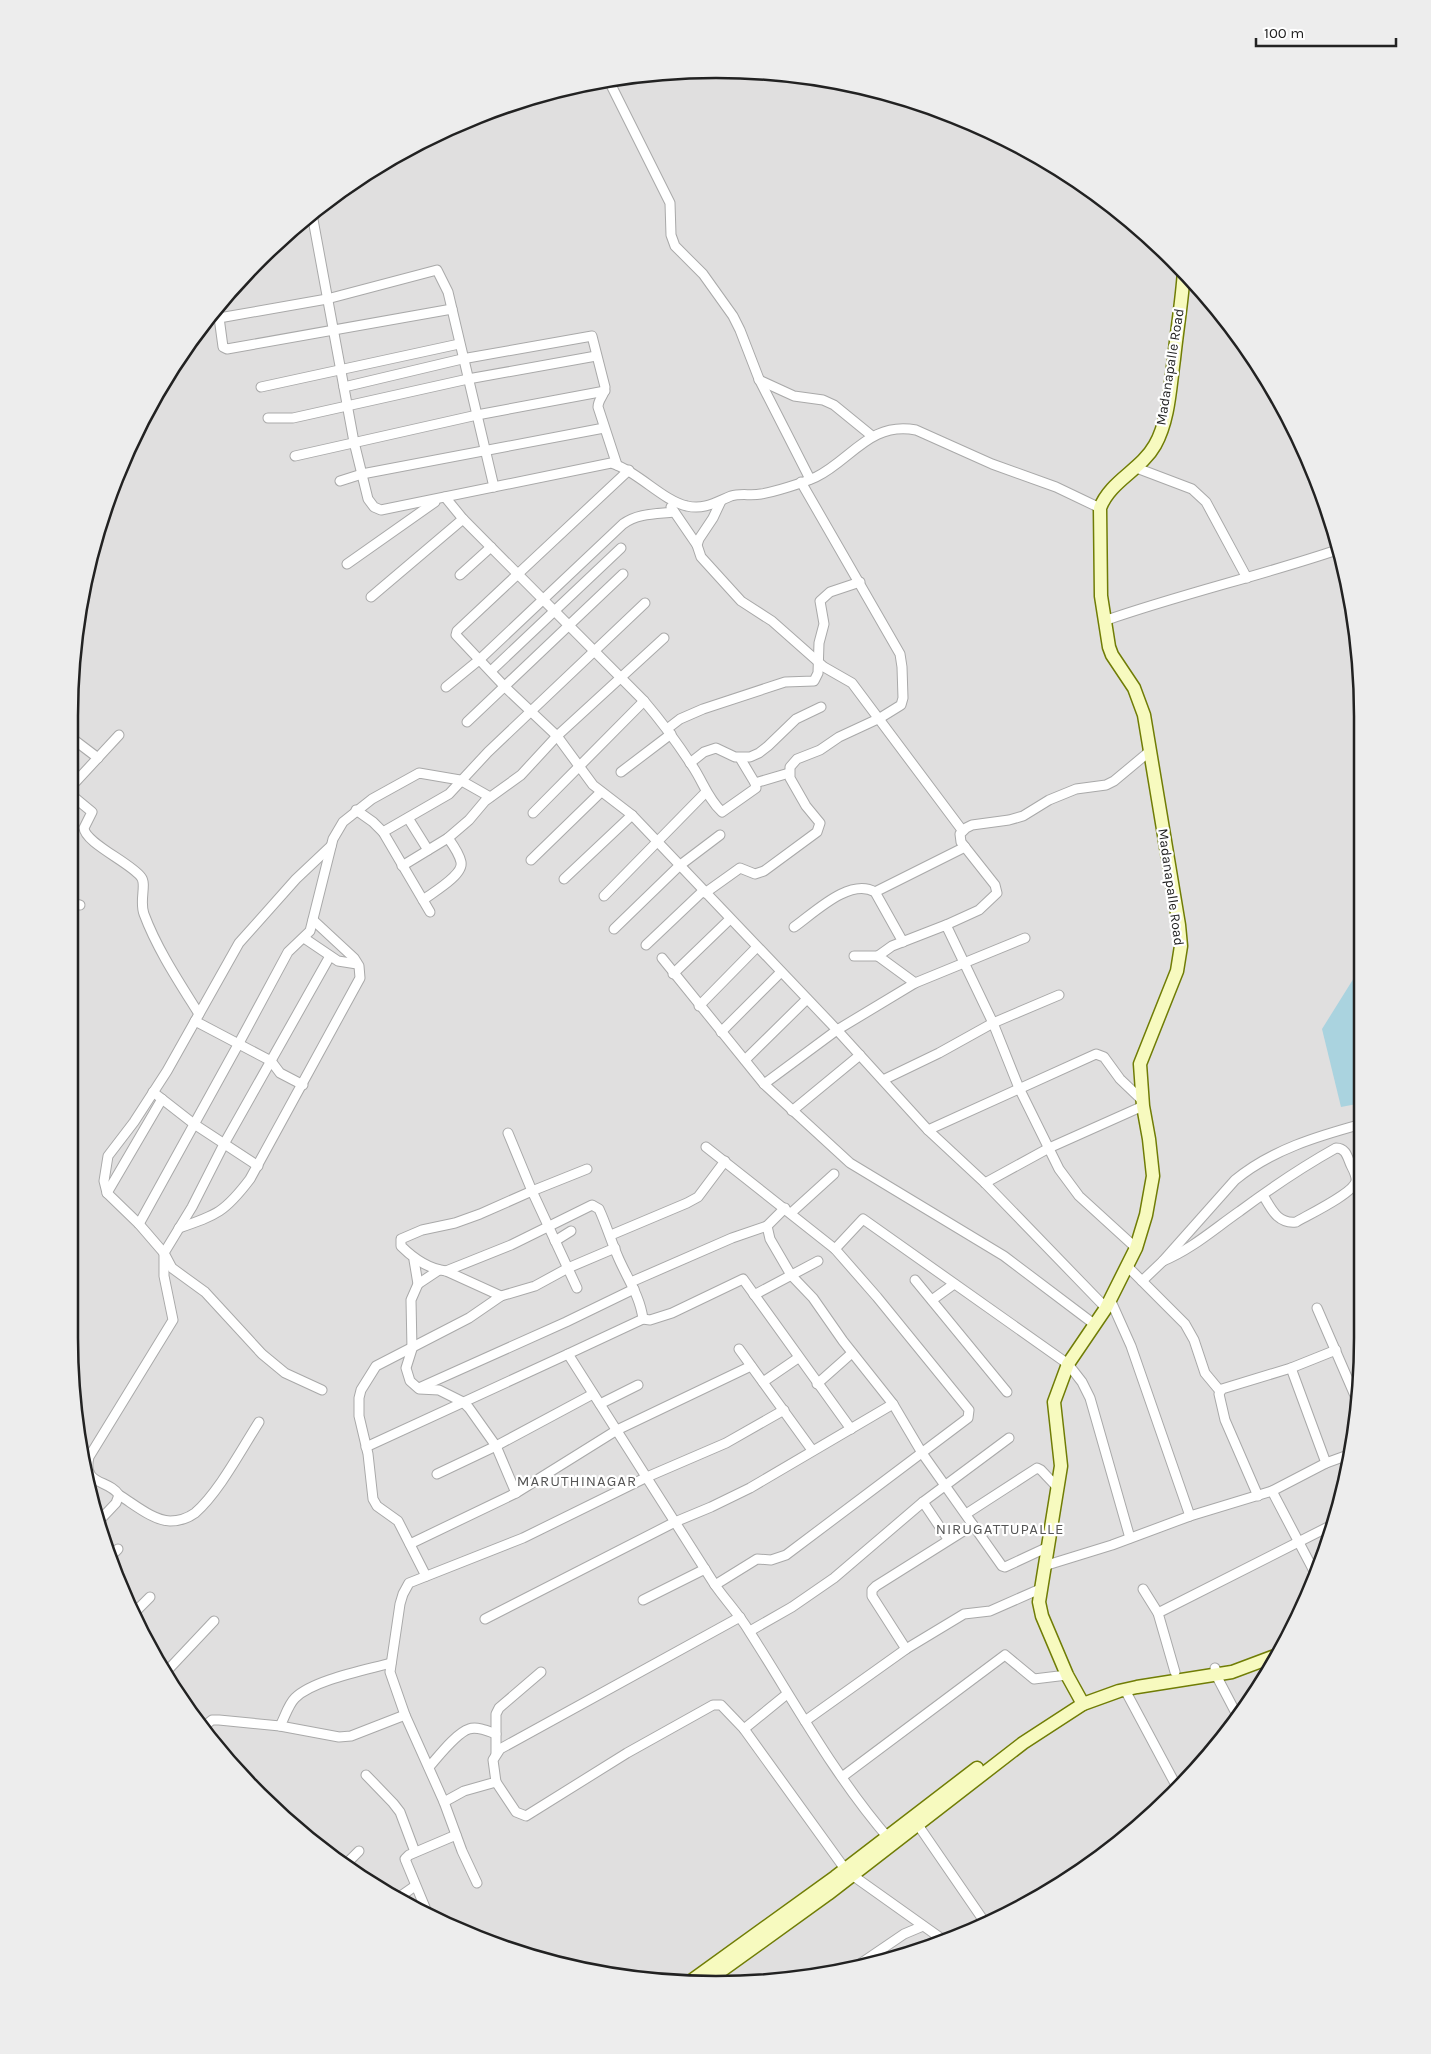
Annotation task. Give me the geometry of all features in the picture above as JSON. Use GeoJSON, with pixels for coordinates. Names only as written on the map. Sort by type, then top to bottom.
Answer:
{"type":"FeatureCollection","features":[{"type":"Feature","properties":{"kind":"main road","name":"Madanapalle Road"},"geometry":{"type":"LineString","coordinates":[[1081,1701],[1067,1675],[1042,1616],[1039,1602],[1061,1458],[1054,1402],[1068,1364],[1108,1304],[1136,1248],[1146,1215],[1153,1176],[1143,1104],[1140,1064],[1177,971],[1181,946],[1144,715],[1134,688],[1112,655],[1104,621],[1100,596],[1100,508],[1103,499],[1110,491],[1154,447],[1168,402],[1183,281]]}},
{"type":"Feature","properties":{"kind":"main road"},"geometry":{"type":"LineString","coordinates":[[890,1840],[918,1825],[1023,1743],[1081,1701],[1124,1690],[1216,1672],[1229,1665],[1250,1665],[1268,1659]]}},
{"type":"Feature","properties":{"kind":"main road"},"geometry":{"type":"LineString","coordinates":[[699,1976],[848,1872],[1017,1738],[1081,1701],[1120,1682],[1175,1672],[1216,1672]]}},
{"type":"Feature","properties":{"kind":"main road"},"geometry":{"type":"LineString","coordinates":[[713,1977],[768,1939],[848,1872]]}},
{"type":"Feature","properties":{"kind":"street"},"geometry":{"type":"LineString","coordinates":[[612,86],[670,203],[671,234],[675,246],[703,274],[733,316],[759,380],[805,480],[901,659],[902,702],[898,707],[880,718],[839,736],[820,750],[796,759],[790,767],[789,773],[806,806],[820,823],[820,828],[808,840],[764,871],[755,874],[740,868],[704,892],[646,946]]}},
{"type":"Feature","properties":{"kind":"street"},"geometry":{"type":"LineString","coordinates":[[312,222],[354,442],[368,499],[374,507],[380,510],[611,463],[629,470],[677,503],[687,506],[711,505],[742,494],[760,494],[816,477],[872,436],[893,429],[905,428],[916,430],[992,464],[1056,487],[1100,508]]}},
{"type":"Feature","properties":{"kind":"street"},"geometry":{"type":"LineString","coordinates":[[220,314],[327,299],[437,270],[448,292],[462,360],[494,487]]}},
{"type":"Feature","properties":{"kind":"street"},"geometry":{"type":"LineString","coordinates":[[219,315],[223,347],[227,349],[333,332],[452,309]]}},
{"type":"Feature","properties":{"kind":"street"},"geometry":{"type":"LineString","coordinates":[[344,387],[462,360],[592,336],[605,391],[598,403],[604,428],[617,465]]}},
{"type":"Feature","properties":{"kind":"street"},"geometry":{"type":"LineString","coordinates":[[261,387],[459,344]]}},
{"type":"Feature","properties":{"kind":"street"},"geometry":{"type":"LineString","coordinates":[[268,418],[293,418],[468,379],[596,356]]}},
{"type":"Feature","properties":{"kind":"street"},"geometry":{"type":"LineString","coordinates":[[759,380],[794,396],[824,400],[834,405],[872,436]]}},
{"type":"Feature","properties":{"kind":"street"},"geometry":{"type":"LineString","coordinates":[[296,456],[477,415],[605,391]]}},
{"type":"Feature","properties":{"kind":"street"},"geometry":{"type":"LineString","coordinates":[[340,481],[362,474],[604,428]]}},
{"type":"Feature","properties":{"kind":"street"},"geometry":{"type":"LineString","coordinates":[[1134,468],[1192,489],[1199,494],[1211,510],[1247,578]]}},
{"type":"Feature","properties":{"kind":"street"},"geometry":{"type":"LineString","coordinates":[[629,470],[456,633],[458,638],[557,736],[593,785],[632,815],[837,1030],[928,1130],[985,1183],[1108,1304],[1131,1346],[1190,1516]]}},
{"type":"Feature","properties":{"kind":"street"},"geometry":{"type":"LineString","coordinates":[[660,491],[697,545],[701,557],[741,601],[772,621],[818,663],[852,683],[962,830]]}},
{"type":"Feature","properties":{"kind":"street"},"geometry":{"type":"LineString","coordinates":[[442,498],[644,701],[669,732],[690,763],[706,792],[721,811],[724,812],[754,790],[755,783],[740,758],[716,748],[704,752],[690,763]]}},
{"type":"Feature","properties":{"kind":"street"},"geometry":{"type":"LineString","coordinates":[[347,564],[442,498]]}},
{"type":"Feature","properties":{"kind":"street"},"geometry":{"type":"LineString","coordinates":[[697,545],[721,500]]}},
{"type":"Feature","properties":{"kind":"street"},"geometry":{"type":"LineString","coordinates":[[446,687],[479,660],[631,518],[674,512]]}},
{"type":"Feature","properties":{"kind":"street"},"geometry":{"type":"LineString","coordinates":[[370,597],[462,519]]}},
{"type":"Feature","properties":{"kind":"street"},"geometry":{"type":"LineString","coordinates":[[460,575],[491,547]]}},
{"type":"Feature","properties":{"kind":"street"},"geometry":{"type":"LineString","coordinates":[[491,671],[621,548]]}},
{"type":"Feature","properties":{"kind":"street"},"geometry":{"type":"LineString","coordinates":[[1104,621],[1156,603],[1281,569],[1332,551]]}},
{"type":"Feature","properties":{"kind":"street"},"geometry":{"type":"LineString","coordinates":[[467,722],[623,574]]}},
{"type":"Feature","properties":{"kind":"street"},"geometry":{"type":"LineString","coordinates":[[621,772],[669,732],[680,719],[702,709],[785,682],[814,681],[818,673],[819,643],[824,624],[820,601],[830,592],[860,582]]}},
{"type":"Feature","properties":{"kind":"street"},"geometry":{"type":"LineString","coordinates":[[383,832],[443,798],[454,789],[460,780],[530,711],[645,603]]}},
{"type":"Feature","properties":{"kind":"street"},"geometry":{"type":"LineString","coordinates":[[402,866],[448,838],[469,820],[490,797],[521,775],[557,736],[664,638]]}},
{"type":"Feature","properties":{"kind":"street"},"geometry":{"type":"LineString","coordinates":[[533,813],[644,701]]}},
{"type":"Feature","properties":{"kind":"street"},"geometry":{"type":"LineString","coordinates":[[740,758],[759,753],[796,719],[821,708]]}},
{"type":"Feature","properties":{"kind":"street"},"geometry":{"type":"LineString","coordinates":[[78,781],[119,735]]}},
{"type":"Feature","properties":{"kind":"street"},"geometry":{"type":"LineString","coordinates":[[78,743],[98,758]]}},
{"type":"Feature","properties":{"kind":"street"},"geometry":{"type":"LineString","coordinates":[[854,956],[878,956],[892,946],[979,910],[997,893],[995,885],[965,847],[960,837],[962,830],[972,825],[1009,820],[1023,816],[1049,800],[1076,789],[1106,785],[1122,776],[1150,751]]}},
{"type":"Feature","properties":{"kind":"street"},"geometry":{"type":"LineString","coordinates":[[139,1224],[288,952],[294,944],[310,932],[331,846],[338,828],[356,810],[380,794],[419,773],[460,780],[490,797]]}},
{"type":"Feature","properties":{"kind":"street"},"geometry":{"type":"LineString","coordinates":[[755,783],[789,773]]}},
{"type":"Feature","properties":{"kind":"street"},"geometry":{"type":"LineString","coordinates":[[531,860],[602,792]]}},
{"type":"Feature","properties":{"kind":"street"},"geometry":{"type":"LineString","coordinates":[[604,896],[706,792]]}},
{"type":"Feature","properties":{"kind":"street"},"geometry":{"type":"LineString","coordinates":[[78,799],[92,812],[84,828],[88,836],[121,860],[143,880],[144,885],[140,900],[144,914],[197,1017],[239,1044],[271,1061],[280,1073],[303,1085]]}},
{"type":"Feature","properties":{"kind":"street"},"geometry":{"type":"LineString","coordinates":[[356,810],[383,832],[430,912]]}},
{"type":"Feature","properties":{"kind":"street"},"geometry":{"type":"LineString","coordinates":[[564,879],[632,815]]}},
{"type":"Feature","properties":{"kind":"street"},"geometry":{"type":"LineString","coordinates":[[408,818],[428,850]]}},
{"type":"Feature","properties":{"kind":"street"},"geometry":{"type":"LineString","coordinates":[[614,929],[679,866],[720,835]]}},
{"type":"Feature","properties":{"kind":"street"},"geometry":{"type":"LineString","coordinates":[[422,900],[456,876],[461,870],[458,854],[448,838]]}},
{"type":"Feature","properties":{"kind":"street"},"geometry":{"type":"LineString","coordinates":[[322,1390],[285,1373],[273,1365],[205,1292],[172,1268],[164,1253],[139,1224],[107,1192],[104,1181],[107,1160],[154,1092],[239,943],[296,879],[331,846]]}},
{"type":"Feature","properties":{"kind":"street"},"geometry":{"type":"LineString","coordinates":[[876,892],[965,847]]}},
{"type":"Feature","properties":{"kind":"street"},"geometry":{"type":"LineString","coordinates":[[794,928],[829,901],[848,890],[869,888],[876,892],[903,942]]}},
{"type":"Feature","properties":{"kind":"street"},"geometry":{"type":"LineString","coordinates":[[673,974],[730,919]]}},
{"type":"Feature","properties":{"kind":"street"},"geometry":{"type":"LineString","coordinates":[[178,1228],[212,1216],[224,1209],[236,1198],[258,1166],[360,978],[357,964],[348,951],[313,920]]}},
{"type":"Feature","properties":{"kind":"street"},"geometry":{"type":"LineString","coordinates":[[946,925],[1059,1169],[1079,1196],[1136,1248]]}},
{"type":"Feature","properties":{"kind":"street"},"geometry":{"type":"LineString","coordinates":[[304,938],[342,962],[357,964]]}},
{"type":"Feature","properties":{"kind":"street"},"geometry":{"type":"LineString","coordinates":[[764,1084],[837,1030],[915,983],[1025,938]]}},
{"type":"Feature","properties":{"kind":"street"},"geometry":{"type":"LineString","coordinates":[[699,1006],[757,947]]}},
{"type":"Feature","properties":{"kind":"street"},"geometry":{"type":"LineString","coordinates":[[89,1456],[172,1323],[174,1316],[164,1276],[164,1253],[330,956]]}},
{"type":"Feature","properties":{"kind":"street"},"geometry":{"type":"LineString","coordinates":[[878,956],[915,983]]}},
{"type":"Feature","properties":{"kind":"street"},"geometry":{"type":"LineString","coordinates":[[662,958],[673,974],[764,1084],[850,1162],[1004,1256],[1094,1324]]}},
{"type":"Feature","properties":{"kind":"street"},"geometry":{"type":"LineString","coordinates":[[721,1032],[781,972]]}},
{"type":"Feature","properties":{"kind":"street"},"geometry":{"type":"LineString","coordinates":[[883,1080],[939,1053],[993,1023],[1060,995]]}},
{"type":"Feature","properties":{"kind":"street"},"geometry":{"type":"LineString","coordinates":[[744,1060],[807,999]]}},
{"type":"Feature","properties":{"kind":"street"},"geometry":{"type":"LineString","coordinates":[[928,1130],[1096,1054],[1104,1057],[1120,1079],[1143,1104],[1049,1148],[985,1183]]}},
{"type":"Feature","properties":{"kind":"street"},"geometry":{"type":"LineString","coordinates":[[792,1110],[860,1055]]}},
{"type":"Feature","properties":{"kind":"street"},"geometry":{"type":"LineString","coordinates":[[154,1092],[194,1124],[258,1166]]}},
{"type":"Feature","properties":{"kind":"street"},"geometry":{"type":"LineString","coordinates":[[107,1192],[162,1099]]}},
{"type":"Feature","properties":{"kind":"street"},"geometry":{"type":"LineString","coordinates":[[1142,1281],[1163,1261],[1234,1180],[1243,1173],[1281,1152],[1313,1138],[1354,1126]]}},
{"type":"Feature","properties":{"kind":"street"},"geometry":{"type":"LineString","coordinates":[[508,1133],[532,1191],[577,1288]]}},
{"type":"Feature","properties":{"kind":"street"},"geometry":{"type":"LineString","coordinates":[[706,1147],[835,1249],[877,1296],[970,1410],[968,1418],[786,1555],[771,1560],[757,1559],[715,1585]]}},
{"type":"Feature","properties":{"kind":"street"},"geometry":{"type":"LineString","coordinates":[[1163,1261],[1189,1249],[1296,1171],[1338,1147],[1346,1154],[1354,1173]]}},
{"type":"Feature","properties":{"kind":"street"},"geometry":{"type":"LineString","coordinates":[[611,1236],[698,1197],[725,1161]]}},
{"type":"Feature","properties":{"kind":"street"},"geometry":{"type":"LineString","coordinates":[[501,1296],[414,1260],[401,1246],[401,1239],[422,1230],[455,1223],[480,1214],[587,1169]]}},
{"type":"Feature","properties":{"kind":"street"},"geometry":{"type":"LineString","coordinates":[[419,1389],[566,1322],[632,1285],[732,1238],[767,1226],[834,1174]]}},
{"type":"Feature","properties":{"kind":"street"},"geometry":{"type":"LineString","coordinates":[[1263,1195],[1275,1215],[1288,1223],[1296,1222],[1348,1192],[1354,1185]]}},
{"type":"Feature","properties":{"kind":"street"},"geometry":{"type":"LineString","coordinates":[[418,1284],[442,1270],[510,1245],[592,1205],[596,1205],[641,1304],[644,1319]]}},
{"type":"Feature","properties":{"kind":"street"},"geometry":{"type":"LineString","coordinates":[[835,1249],[862,1220],[866,1219],[1068,1364],[1082,1382],[1090,1398],[1130,1538]]}},
{"type":"Feature","properties":{"kind":"street"},"geometry":{"type":"LineString","coordinates":[[767,1226],[770,1239],[791,1275],[813,1298],[852,1353],[893,1404],[922,1453],[1002,1566],[1005,1567],[1048,1547]]}},
{"type":"Feature","properties":{"kind":"street"},"geometry":{"type":"LineString","coordinates":[[555,1241],[572,1231]]}},
{"type":"Feature","properties":{"kind":"street"},"geometry":{"type":"LineString","coordinates":[[426,1576],[398,1521],[374,1502],[366,1447],[359,1416],[361,1390],[376,1366],[469,1318],[501,1296],[535,1286],[568,1268],[615,1248]]}},
{"type":"Feature","properties":{"kind":"street"},"geometry":{"type":"LineString","coordinates":[[414,1260],[418,1284],[411,1300],[412,1349],[406,1368],[410,1381],[419,1389],[438,1390],[463,1402],[469,1408],[496,1446],[516,1493]]}},
{"type":"Feature","properties":{"kind":"street"},"geometry":{"type":"LineString","coordinates":[[754,1295],[818,1261]]}},
{"type":"Feature","properties":{"kind":"street"},"geometry":{"type":"LineString","coordinates":[[1127,1266],[1185,1324],[1194,1340],[1205,1373],[1220,1391],[1225,1420],[1258,1496]]}},
{"type":"Feature","properties":{"kind":"street"},"geometry":{"type":"LineString","coordinates":[[366,1447],[644,1319],[650,1320],[672,1313],[741,1279],[746,1281],[798,1358],[851,1429]]}},
{"type":"Feature","properties":{"kind":"street"},"geometry":{"type":"LineString","coordinates":[[915,1280],[1008,1392]]}},
{"type":"Feature","properties":{"kind":"street"},"geometry":{"type":"LineString","coordinates":[[932,1300],[954,1284]]}},
{"type":"Feature","properties":{"kind":"street"},"geometry":{"type":"LineString","coordinates":[[1317,1308],[1351,1387]]}},
{"type":"Feature","properties":{"kind":"street"},"geometry":{"type":"LineString","coordinates":[[739,1349],[812,1450]]}},
{"type":"Feature","properties":{"kind":"street"},"geometry":{"type":"LineString","coordinates":[[1220,1391],[1225,1387],[1291,1368],[1336,1350]]}},
{"type":"Feature","properties":{"kind":"street"},"geometry":{"type":"LineString","coordinates":[[817,1384],[852,1353]]}},
{"type":"Feature","properties":{"kind":"street"},"geometry":{"type":"LineString","coordinates":[[568,1354],[715,1585],[750,1631],[787,1694],[842,1777],[890,1840]]}},
{"type":"Feature","properties":{"kind":"street"},"geometry":{"type":"LineString","coordinates":[[764,1382],[798,1358]]}},
{"type":"Feature","properties":{"kind":"street"},"geometry":{"type":"LineString","coordinates":[[410,1544],[516,1493],[618,1430],[751,1366]]}},
{"type":"Feature","properties":{"kind":"street"},"geometry":{"type":"LineString","coordinates":[[1291,1368],[1326,1462]]}},
{"type":"Feature","properties":{"kind":"street"},"geometry":{"type":"LineString","coordinates":[[600,1404],[638,1385]]}},
{"type":"Feature","properties":{"kind":"street"},"geometry":{"type":"LineString","coordinates":[[437,1474],[496,1446],[593,1394]]}},
{"type":"Feature","properties":{"kind":"street"},"geometry":{"type":"LineString","coordinates":[[484,1618],[675,1522],[712,1508],[750,1488],[893,1404]]}},
{"type":"Feature","properties":{"kind":"street"},"geometry":{"type":"LineString","coordinates":[[477,1883],[444,1802],[405,1715],[390,1672],[403,1594],[409,1583],[523,1538],[647,1477],[726,1443],[784,1410]]}},
{"type":"Feature","properties":{"kind":"street"},"geometry":{"type":"LineString","coordinates":[[93,1476],[96,1480],[115,1490],[119,1495],[156,1518],[168,1521],[180,1520],[190,1516],[214,1491],[260,1422]]}},
{"type":"Feature","properties":{"kind":"street"},"geometry":{"type":"LineString","coordinates":[[750,1631],[792,1607],[834,1578],[944,1485],[1008,1438]]}},
{"type":"Feature","properties":{"kind":"street"},"geometry":{"type":"LineString","coordinates":[[1044,1566],[1190,1516],[1272,1491],[1326,1462],[1342,1457]]}},
{"type":"Feature","properties":{"kind":"street"},"geometry":{"type":"LineString","coordinates":[[966,1514],[1037,1468],[1042,1470],[1057,1487]]}},
{"type":"Feature","properties":{"kind":"street"},"geometry":{"type":"LineString","coordinates":[[1272,1491],[1311,1567]]}},
{"type":"Feature","properties":{"kind":"street"},"geometry":{"type":"LineString","coordinates":[[103,1517],[116,1503],[119,1495]]}},
{"type":"Feature","properties":{"kind":"street"},"geometry":{"type":"LineString","coordinates":[[923,1502],[948,1539]]}},
{"type":"Feature","properties":{"kind":"street"},"geometry":{"type":"LineString","coordinates":[[906,1648],[872,1596],[872,1590],[948,1539],[973,1525]]}},
{"type":"Feature","properties":{"kind":"street"},"geometry":{"type":"LineString","coordinates":[[1158,1613],[1325,1529]]}},
{"type":"Feature","properties":{"kind":"street"},"geometry":{"type":"LineString","coordinates":[[114,1552],[118,1548]]}},
{"type":"Feature","properties":{"kind":"street"},"geometry":{"type":"LineString","coordinates":[[643,1600],[705,1569]]}},
{"type":"Feature","properties":{"kind":"street"},"geometry":{"type":"LineString","coordinates":[[805,1721],[906,1648],[964,1614],[990,1611],[1040,1589]]}},
{"type":"Feature","properties":{"kind":"street"},"geometry":{"type":"LineString","coordinates":[[1143,1589],[1158,1613],[1175,1672]]}},
{"type":"Feature","properties":{"kind":"street"},"geometry":{"type":"LineString","coordinates":[[138,1609],[150,1597]]}},
{"type":"Feature","properties":{"kind":"street"},"geometry":{"type":"LineString","coordinates":[[740,1617],[500,1749],[493,1760],[496,1782],[516,1812],[526,1816],[627,1752],[712,1705],[724,1706],[744,1728],[848,1872],[938,1936]]}},
{"type":"Feature","properties":{"kind":"street"},"geometry":{"type":"LineString","coordinates":[[169,1668],[214,1621]]}},
{"type":"Feature","properties":{"kind":"street"},"geometry":{"type":"LineString","coordinates":[[842,1777],[1005,1654],[1034,1679],[1067,1675]]}},
{"type":"Feature","properties":{"kind":"street"},"geometry":{"type":"LineString","coordinates":[[280,1726],[293,1701],[304,1692],[339,1677],[391,1663]]}},
{"type":"Feature","properties":{"kind":"street"},"geometry":{"type":"LineString","coordinates":[[496,1754],[496,1714],[499,1708],[541,1672]]}},
{"type":"Feature","properties":{"kind":"street"},"geometry":{"type":"LineString","coordinates":[[1216,1672],[1234,1710]]}},
{"type":"Feature","properties":{"kind":"street"},"geometry":{"type":"LineString","coordinates":[[1124,1690],[1174,1782]]}},
{"type":"Feature","properties":{"kind":"street"},"geometry":{"type":"LineString","coordinates":[[744,1728],[787,1694]]}},
{"type":"Feature","properties":{"kind":"street"},"geometry":{"type":"LineString","coordinates":[[207,1724],[212,1720],[219,1720],[280,1726],[339,1737],[351,1736],[405,1715]]}},
{"type":"Feature","properties":{"kind":"street"},"geometry":{"type":"LineString","coordinates":[[428,1767],[461,1733],[470,1728],[496,1734]]}},
{"type":"Feature","properties":{"kind":"street"},"geometry":{"type":"LineString","coordinates":[[366,1775],[394,1803],[400,1812],[416,1852]]}},
{"type":"Feature","properties":{"kind":"street"},"geometry":{"type":"LineString","coordinates":[[444,1802],[464,1792],[496,1782]]}},
{"type":"Feature","properties":{"kind":"street"},"geometry":{"type":"LineString","coordinates":[[918,1825],[982,1918]]}},
{"type":"Feature","properties":{"kind":"street"},"geometry":{"type":"LineString","coordinates":[[425,1907],[415,1886],[406,1859],[416,1852],[456,1835]]}},
{"type":"Feature","properties":{"kind":"street"},"geometry":{"type":"LineString","coordinates":[[349,1861],[359,1851]]}},
{"type":"Feature","properties":{"kind":"street"},"geometry":{"type":"LineString","coordinates":[[403,1895],[415,1886]]}},
{"type":"Feature","properties":{"kind":"street"},"geometry":{"type":"LineString","coordinates":[[869,1958],[904,1934],[923,1926]]}},
{"type":"Feature","properties":{"kind":"shaded area"},"geometry":{"type":"Polygon","coordinates":[[[716,78],[799,83],[840,90],[881,99],[921,111],[960,126],[998,143],[1070,185],[1104,209],[1167,264],[1222,327],[1246,361],[1288,433],[1320,510],[1332,550],[1341,591],[1348,632],[1354,716],[1354,1339],[1348,1422],[1341,1463],[1332,1504],[1320,1544],[1305,1583],[1288,1621],[1246,1693],[1222,1727],[1167,1790],[1104,1845],[1034,1891],[998,1911],[960,1928],[921,1943],[881,1955],[799,1971],[716,1977],[632,1971],[550,1955],[510,1943],[433,1911],[396,1891],[327,1845],[264,1790],[209,1727],[163,1658],[143,1621],[111,1544],[99,1504],[90,1463],[83,1422],[79,1380],[78,716],[83,632],[99,550],[111,510],[143,433],[163,396],[209,327],[264,264],[327,209],[361,185],[433,143],[471,126],[510,111],[550,99],[591,90],[632,83],[716,78]]]}},
{"type":"Feature","properties":{"kind":"water"},"geometry":{"type":"Polygon","coordinates":[[[1354,978],[1354,1105],[1341,1107],[1322,1029],[1354,978]]]}},
{"type":"Feature","properties":{"kind":"district","name":"MARUTHINAGAR"},"geometry":{"type":"Point","coordinates":[577,1481]}},
{"type":"Feature","properties":{"kind":"district","name":"NIRUGATTUPALLE"},"geometry":{"type":"Point","coordinates":[1000,1529]}}]}
